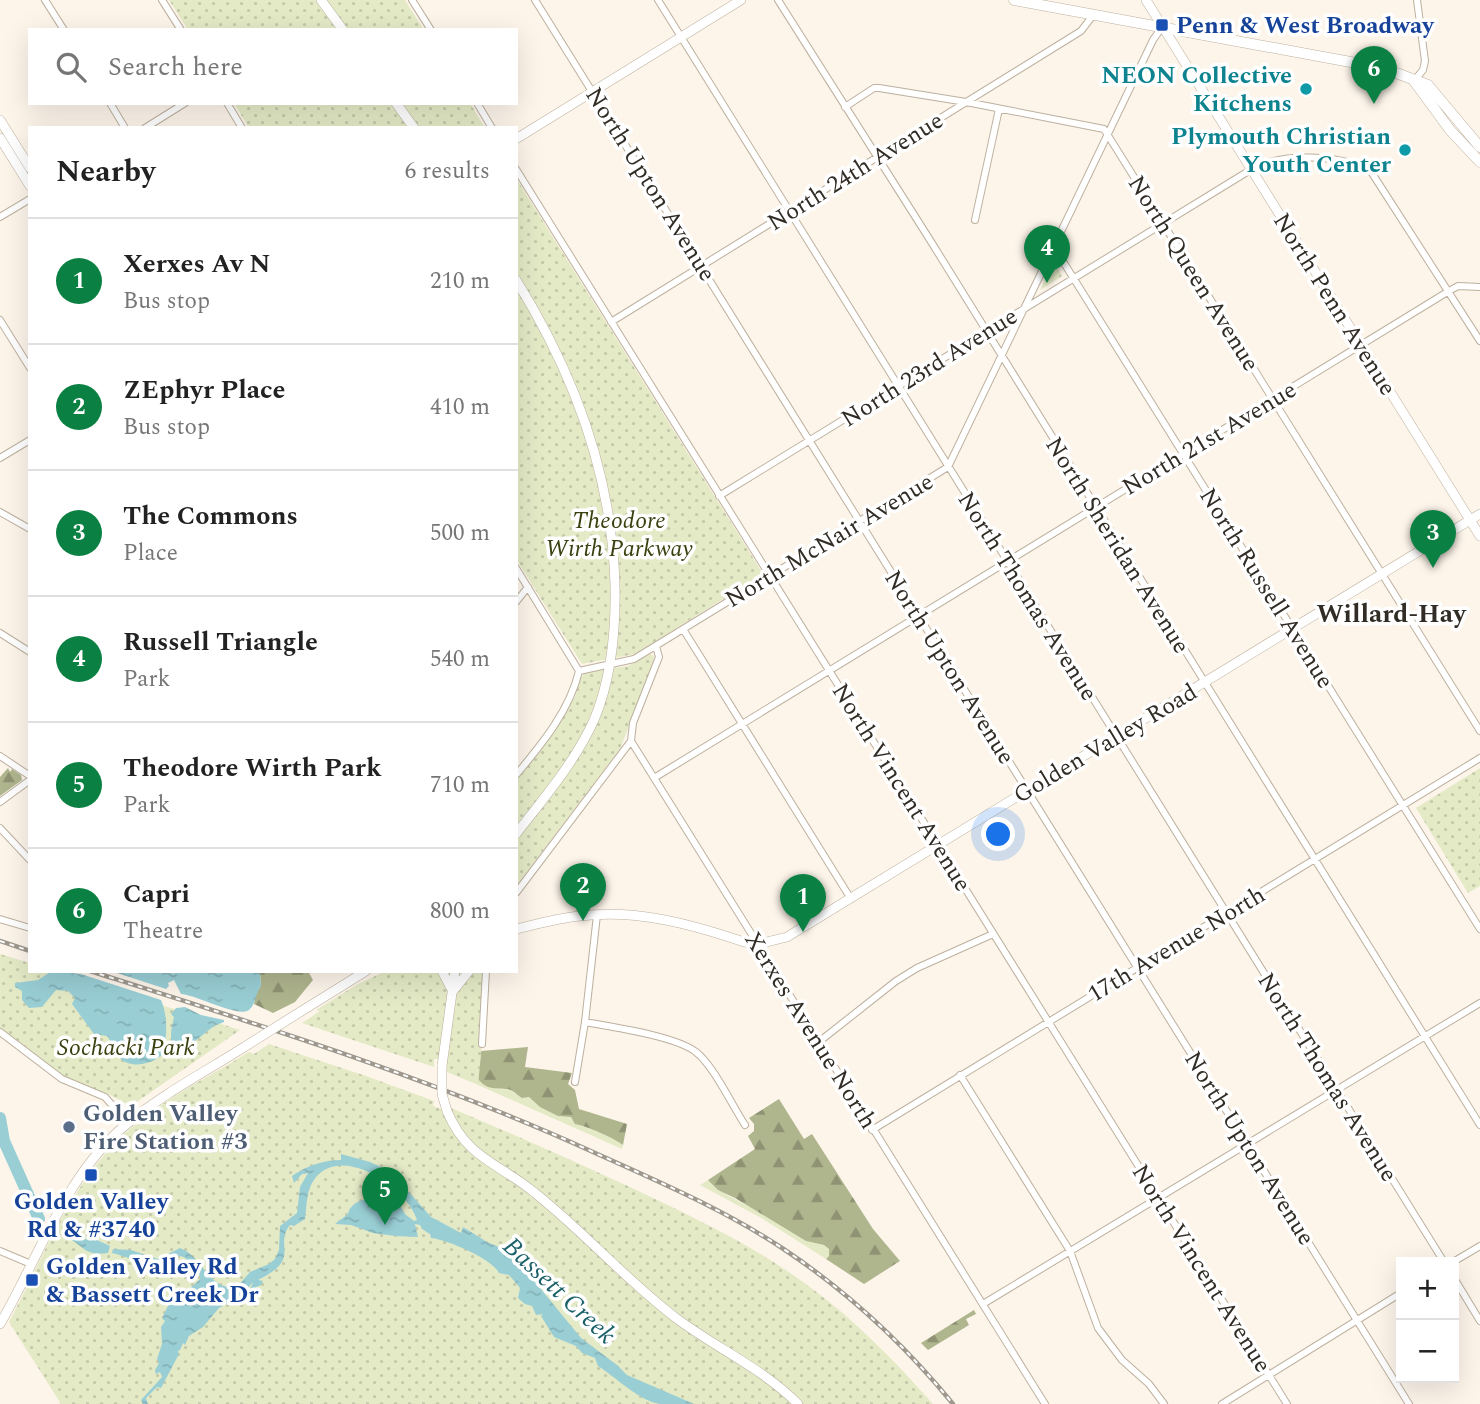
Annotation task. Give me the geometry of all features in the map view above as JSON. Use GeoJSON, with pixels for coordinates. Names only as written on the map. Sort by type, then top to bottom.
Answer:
{"type":"FeatureCollection","features":[{"type":"Feature","properties":{"kind":"main road"},"geometry":{"type":"LineString","coordinates":[[1020,1],[1383,68],[1428,85],[1480,147]]}},
{"type":"Feature","properties":{"kind":"main road"},"geometry":{"type":"LineString","coordinates":[[1414,81],[1456,137],[1480,162]]}},
{"type":"Feature","properties":{"kind":"street"},"geometry":{"type":"LineString","coordinates":[[45,0],[63,28]]}},
{"type":"Feature","properties":{"kind":"street"},"geometry":{"type":"LineString","coordinates":[[162,0],[180,28]]}},
{"type":"Feature","properties":{"kind":"street"},"geometry":{"type":"LineString","coordinates":[[321,0],[342,28]]}},
{"type":"Feature","properties":{"kind":"street"},"geometry":{"type":"LineString","coordinates":[[412,0],[430,28]]}},
{"type":"Feature","properties":{"kind":"street","name":"North Upton Avenue"},"geometry":{"type":"LineString","coordinates":[[535,0],[1409,1404]]}},
{"type":"Feature","properties":{"kind":"street","name":"North Thomas Avenue"},"geometry":{"type":"LineString","coordinates":[[658,0],[1441,1257]]}},
{"type":"Feature","properties":{"kind":"street"},"geometry":{"type":"LineString","coordinates":[[518,138],[741,0]]}},
{"type":"Feature","properties":{"kind":"street","name":"North Sheridan Avenue"},"geometry":{"type":"LineString","coordinates":[[778,0],[1480,1125]]}},
{"type":"Feature","properties":{"kind":"street","name":"North Penn Avenue"},"geometry":{"type":"LineString","coordinates":[[1146,0],[1480,536]]}},
{"type":"Feature","properties":{"kind":"street"},"geometry":{"type":"LineString","coordinates":[[1414,81],[1423,70],[1424,61],[1417,0]]}},
{"type":"Feature","properties":{"kind":"street","name":"North 24th Avenue"},"geometry":{"type":"LineString","coordinates":[[611,322],[1081,31],[1094,14]]}},
{"type":"Feature","properties":{"kind":"street","name":"North McNair Avenue"},"geometry":{"type":"LineString","coordinates":[[579,671],[634,659],[948,467],[1153,40],[1162,27]]}},
{"type":"Feature","properties":{"kind":"street"},"geometry":{"type":"LineString","coordinates":[[845,107],[874,88],[879,88],[1099,127],[1108,135]]}},
{"type":"Feature","properties":{"kind":"street"},"geometry":{"type":"LineString","coordinates":[[111,105],[124,126]]}},
{"type":"Feature","properties":{"kind":"street"},"geometry":{"type":"LineString","coordinates":[[148,126],[182,105]]}},
{"type":"Feature","properties":{"kind":"street"},"geometry":{"type":"LineString","coordinates":[[227,105],[241,126]]}},
{"type":"Feature","properties":{"kind":"street"},"geometry":{"type":"LineString","coordinates":[[397,105],[413,126]]}},
{"type":"Feature","properties":{"kind":"street"},"geometry":{"type":"LineString","coordinates":[[478,105],[491,126]]}},
{"type":"Feature","properties":{"kind":"street"},"geometry":{"type":"LineString","coordinates":[[975,220],[999,109]]}},
{"type":"Feature","properties":{"kind":"street"},"geometry":{"type":"LineString","coordinates":[[0,120],[28,165]]}},
{"type":"Feature","properties":{"kind":"street","name":"North Queen Avenue"},"geometry":{"type":"LineString","coordinates":[[1108,135],[1480,731]]}},
{"type":"Feature","properties":{"kind":"street"},"geometry":{"type":"LineString","coordinates":[[0,138],[28,183]]}},
{"type":"Feature","properties":{"kind":"street","name":"North 23rd Avenue"},"geometry":{"type":"LineString","coordinates":[[719,496],[1252,169],[1268,162],[1297,157],[1317,158],[1367,169],[1373,173],[1449,291]]}},
{"type":"Feature","properties":{"kind":"street","name":"North Vincent Avenue"},"geometry":{"type":"LineString","coordinates":[[518,172],[1287,1404]]}},
{"type":"Feature","properties":{"kind":"street"},"geometry":{"type":"LineString","coordinates":[[0,218],[28,200]]}},
{"type":"Feature","properties":{"kind":"street","name":"North Russell Avenue"},"geometry":{"type":"LineString","coordinates":[[1054,247],[1480,929]]}},
{"type":"Feature","properties":{"kind":"street"},"geometry":{"type":"LineString","coordinates":[[518,283],[543,324],[572,385],[589,431],[605,491],[614,566],[616,612],[611,664],[598,709],[583,743],[518,831]]}},
{"type":"Feature","properties":{"kind":"street","name":"North 21st Avenue"},"geometry":{"type":"LineString","coordinates":[[654,778],[1449,291],[1458,286],[1480,287]]}},
{"type":"Feature","properties":{"kind":"street"},"geometry":{"type":"LineString","coordinates":[[1449,291],[1480,341]]}},
{"type":"Feature","properties":{"kind":"street"},"geometry":{"type":"LineString","coordinates":[[0,320],[28,365]]}},
{"type":"Feature","properties":{"kind":"street"},"geometry":{"type":"LineString","coordinates":[[0,337],[8,332]]}},
{"type":"Feature","properties":{"kind":"street"},"geometry":{"type":"LineString","coordinates":[[0,458],[28,441]]}},
{"type":"Feature","properties":{"kind":"street"},"geometry":{"type":"LineString","coordinates":[[0,512],[28,528]]}},
{"type":"Feature","properties":{"kind":"street","name":"Golden Valley Road"},"geometry":{"type":"LineString","coordinates":[[758,944],[787,937],[851,899],[1480,514]]}},
{"type":"Feature","properties":{"kind":"street"},"geometry":{"type":"LineString","coordinates":[[518,571],[579,671],[573,692],[559,717],[518,772]]}},
{"type":"Feature","properties":{"kind":"street"},"geometry":{"type":"LineString","coordinates":[[518,600],[528,587]]}},
{"type":"Feature","properties":{"kind":"street"},"geometry":{"type":"LineString","coordinates":[[683,629],[851,899]]}},
{"type":"Feature","properties":{"kind":"street"},"geometry":{"type":"LineString","coordinates":[[0,633],[28,651]]}},
{"type":"Feature","properties":{"kind":"street"},"geometry":{"type":"LineString","coordinates":[[518,890],[631,740],[633,723],[659,657],[656,646]]}},
{"type":"Feature","properties":{"kind":"street","name":"Xerxes Avenue North"},"geometry":{"type":"LineString","coordinates":[[631,740],[1045,1404]]}},
{"type":"Feature","properties":{"kind":"street"},"geometry":{"type":"LineString","coordinates":[[0,756],[28,777]]}},
{"type":"Feature","properties":{"kind":"street","name":"17th Avenue North"},"geometry":{"type":"LineString","coordinates":[[873,1130],[1480,758]]}},
{"type":"Feature","properties":{"kind":"street"},"geometry":{"type":"LineString","coordinates":[[0,803],[28,780]]}},
{"type":"Feature","properties":{"kind":"street"},"geometry":{"type":"LineString","coordinates":[[0,828],[28,858]]}},
{"type":"Feature","properties":{"kind":"street"},"geometry":{"type":"LineString","coordinates":[[518,929],[573,917],[625,914],[659,918],[758,944]]}},
{"type":"Feature","properties":{"kind":"street"},"geometry":{"type":"LineString","coordinates":[[575,1082],[597,915]]}},
{"type":"Feature","properties":{"kind":"street"},"geometry":{"type":"LineString","coordinates":[[0,919],[28,927]]}},
{"type":"Feature","properties":{"kind":"street"},"geometry":{"type":"LineString","coordinates":[[820,1041],[896,981],[917,968],[993,934]]}},
{"type":"Feature","properties":{"kind":"street"},"geometry":{"type":"LineString","coordinates":[[0,1324],[77,1180],[93,1158],[128,1122],[363,973]]}},
{"type":"Feature","properties":{"kind":"street"},"geometry":{"type":"LineString","coordinates":[[443,973],[452,993]]}},
{"type":"Feature","properties":{"kind":"street"},"geometry":{"type":"LineString","coordinates":[[455,973],[442,1066],[442,1094],[458,1135],[472,1151],[534,1191],[674,1316],[762,1373],[798,1404]]}},
{"type":"Feature","properties":{"kind":"street"},"geometry":{"type":"LineString","coordinates":[[452,993],[467,973]]}},
{"type":"Feature","properties":{"kind":"street"},"geometry":{"type":"LineString","coordinates":[[482,1044],[486,973]]}},
{"type":"Feature","properties":{"kind":"street"},"geometry":{"type":"LineString","coordinates":[[983,1304],[1480,1003]]}},
{"type":"Feature","properties":{"kind":"street"},"geometry":{"type":"LineString","coordinates":[[585,1022],[667,1040],[689,1048],[707,1064],[745,1125]]}},
{"type":"Feature","properties":{"kind":"street"},"geometry":{"type":"LineString","coordinates":[[0,1032],[62,1079],[105,1097],[128,1122]]}},
{"type":"Feature","properties":{"kind":"street"},"geometry":{"type":"LineString","coordinates":[[960,1075],[1070,1251],[1098,1328],[1122,1360],[1149,1384],[1164,1404]]}},
{"type":"Feature","properties":{"kind":"street"},"geometry":{"type":"LineString","coordinates":[[1459,1258],[1480,1246]]}},
{"type":"Feature","properties":{"kind":"street"},"geometry":{"type":"LineString","coordinates":[[0,1251],[31,1264]]}},
{"type":"Feature","properties":{"kind":"street"},"geometry":{"type":"LineString","coordinates":[[1459,1286],[1480,1321]]}},
{"type":"Feature","properties":{"kind":"street"},"geometry":{"type":"LineString","coordinates":[[1222,1404],[1396,1296]]}},
{"type":"Feature","properties":{"kind":"green space"},"geometry":{"type":"Polygon","coordinates":[[[169,0],[405,0],[423,28],[187,28],[169,0]]]}},
{"type":"Feature","properties":{"kind":"green space"},"geometry":{"type":"Polygon","coordinates":[[[235,105],[471,105],[484,126],[248,126],[235,105]]]}},
{"type":"Feature","properties":{"kind":"green space","name":"Theodore Wirth Parkway"},"geometry":{"type":"Polygon","coordinates":[[[518,181],[762,572],[760,576],[635,654],[582,664],[518,562],[518,181]]]}},
{"type":"Feature","properties":{"kind":"green space"},"geometry":{"type":"Polygon","coordinates":[[[1054,262],[1062,276],[1040,290],[1054,262]]]}},
{"type":"Feature","properties":{"kind":"green space"},"geometry":{"type":"Polygon","coordinates":[[[650,654],[654,656],[620,749],[518,883],[518,777],[559,723],[575,697],[581,677],[586,672],[628,666],[650,654]]]}},
{"type":"Feature","properties":{"kind":"green space"},"geometry":{"type":"Polygon","coordinates":[[[8,768],[10,772],[12,769],[21,775],[22,780],[0,796],[0,777],[8,768]]]}},
{"type":"Feature","properties":{"kind":"green space"},"geometry":{"type":"Polygon","coordinates":[[[1480,768],[1480,886],[1468,893],[1416,808],[1480,768]]]}},
{"type":"Feature","properties":{"kind":"green space","name":"Sochacki Park"},"geometry":{"type":"Polygon","coordinates":[[[0,954],[28,962],[28,973],[61,973],[240,1030],[131,1106],[64,1078],[0,1031],[0,954]]]}},
{"type":"Feature","properties":{"kind":"green space"},"geometry":{"type":"Polygon","coordinates":[[[260,973],[309,973],[313,980],[295,1002],[273,1013],[254,1004],[256,992],[261,986],[260,973]]]}},
{"type":"Feature","properties":{"kind":"green space"},"geometry":{"type":"Polygon","coordinates":[[[382,973],[483,973],[478,1043],[482,1044],[478,1085],[447,1072],[447,1068],[439,1064],[439,1059],[434,1059],[434,1067],[302,1023],[320,1011],[316,1010],[382,973]]]}},
{"type":"Feature","properties":{"kind":"green space"},"geometry":{"type":"Polygon","coordinates":[[[269,1044],[434,1101],[433,1106],[452,1113],[451,1108],[630,1187],[720,1231],[764,1256],[824,1297],[873,1341],[933,1404],[61,1404],[9,1322],[59,1223],[104,1155],[137,1123],[184,1090],[249,1052],[254,1054],[269,1044]]]}},
{"type":"Feature","properties":{"kind":"green space"},"geometry":{"type":"Polygon","coordinates":[[[528,1047],[525,1067],[572,1073],[568,1084],[575,1090],[579,1109],[627,1124],[623,1145],[575,1124],[571,1117],[558,1116],[540,1107],[529,1097],[522,1098],[508,1089],[488,1087],[478,1079],[481,1051],[528,1047]]]}},
{"type":"Feature","properties":{"kind":"green space"},"geometry":{"type":"Polygon","coordinates":[[[478,1079],[487,1086],[508,1090],[522,1098],[529,1097],[553,1112],[571,1117],[576,1124],[600,1132],[623,1145],[622,1149],[478,1085],[478,1079]]]}},
{"type":"Feature","properties":{"kind":"green space"},"geometry":{"type":"Polygon","coordinates":[[[779,1099],[804,1139],[812,1134],[873,1229],[900,1261],[864,1284],[826,1259],[829,1249],[824,1245],[806,1241],[718,1190],[708,1180],[755,1149],[748,1136],[754,1131],[754,1124],[749,1118],[779,1099]]]}},
{"type":"Feature","properties":{"kind":"green space"},"geometry":{"type":"Polygon","coordinates":[[[708,1180],[727,1195],[775,1220],[806,1241],[824,1245],[829,1249],[829,1256],[826,1259],[763,1219],[700,1185],[708,1180]]]}},
{"type":"Feature","properties":{"kind":"green space"},"geometry":{"type":"Polygon","coordinates":[[[974,1310],[976,1314],[966,1319],[969,1325],[928,1350],[921,1343],[974,1310]]]}},
{"type":"Feature","properties":{"kind":"water"},"geometry":{"type":"Polygon","coordinates":[[[49,973],[81,974],[161,1000],[166,1028],[161,1056],[140,1064],[123,1061],[116,1055],[107,1036],[94,1034],[72,1004],[75,998],[68,991],[56,990],[42,1007],[29,1008],[22,1000],[22,991],[15,987],[15,983],[38,980],[49,973]]]}},
{"type":"Feature","properties":{"kind":"water"},"geometry":{"type":"Polygon","coordinates":[[[117,973],[260,973],[261,986],[253,1005],[244,1012],[181,994],[174,980],[168,983],[166,989],[117,973]]]}},
{"type":"Feature","properties":{"kind":"water"},"geometry":{"type":"Polygon","coordinates":[[[185,1007],[224,1022],[214,1026],[180,1053],[172,1042],[174,1017],[171,1014],[176,1008],[185,1007]]]}},
{"type":"Feature","properties":{"kind":"water"},"geometry":{"type":"Polygon","coordinates":[[[341,1154],[370,1162],[389,1171],[403,1181],[408,1191],[431,1217],[461,1233],[463,1227],[506,1250],[581,1338],[627,1375],[694,1404],[660,1404],[636,1394],[598,1366],[595,1358],[554,1337],[541,1316],[543,1314],[536,1315],[532,1306],[518,1298],[520,1288],[509,1275],[499,1273],[486,1260],[465,1249],[431,1238],[420,1225],[415,1224],[418,1237],[373,1233],[351,1225],[335,1224],[348,1214],[353,1205],[375,1198],[400,1205],[405,1214],[414,1221],[417,1220],[411,1208],[388,1184],[374,1174],[342,1165],[328,1168],[316,1177],[307,1197],[305,1219],[294,1226],[290,1225],[286,1233],[280,1265],[258,1280],[263,1281],[261,1285],[250,1290],[253,1282],[244,1293],[219,1308],[203,1327],[189,1336],[178,1351],[179,1354],[161,1388],[157,1387],[146,1398],[148,1404],[143,1404],[141,1400],[162,1377],[160,1372],[156,1374],[155,1370],[162,1344],[161,1327],[165,1321],[162,1318],[171,1302],[197,1283],[200,1276],[184,1257],[175,1255],[168,1264],[156,1266],[112,1253],[113,1249],[131,1250],[158,1259],[180,1248],[195,1258],[219,1284],[237,1287],[250,1272],[275,1259],[279,1250],[280,1226],[297,1213],[300,1187],[308,1173],[302,1174],[294,1183],[292,1176],[315,1164],[341,1160],[341,1154]]]}},
{"type":"Feature","properties":{"kind":"water"},"geometry":{"type":"Polygon","coordinates":[[[68,1230],[84,1239],[97,1240],[110,1246],[108,1253],[94,1253],[85,1249],[65,1236],[68,1230]]]}},
{"type":"Feature","properties":{"kind":"waterway","name":"Bassett Creek"},"geometry":{"type":"LineString","coordinates":[[0,1118],[4,1141],[39,1219]]}},
{"type":"Feature","properties":{"kind":"railway"},"geometry":{"type":"LineString","coordinates":[[0,941],[28,950]]}},
{"type":"Feature","properties":{"kind":"railway"},"geometry":{"type":"LineString","coordinates":[[96,973],[344,1054],[470,1100],[593,1152],[713,1208],[782,1248],[852,1300],[915,1360],[953,1404]]}},
{"type":"Feature","properties":{"kind":"place","name":"Penn & West Broadway"},"geometry":{"type":"Point","coordinates":[1162,25]}},
{"type":"Feature","properties":{"kind":"place","name":"NEON Collective Kitchens"},"geometry":{"type":"Point","coordinates":[1306,89]}},
{"type":"Feature","properties":{"kind":"place","name":"Capri"},"geometry":{"type":"Point","coordinates":[1374,104]}},
{"type":"Feature","properties":{"kind":"place","name":"Plymouth Christian Youth Center"},"geometry":{"type":"Point","coordinates":[1405,150]}},
{"type":"Feature","properties":{"kind":"place","name":"Russell Triangle"},"geometry":{"type":"Point","coordinates":[1047,283]}},
{"type":"Feature","properties":{"kind":"place","name":"The Commons"},"geometry":{"type":"Point","coordinates":[1433,568]}},
{"type":"Feature","properties":{"kind":"place","name":"ZEphyr Place"},"geometry":{"type":"Point","coordinates":[583,921]}},
{"type":"Feature","properties":{"kind":"place","name":"Xerxes Av N"},"geometry":{"type":"Point","coordinates":[803,932]}},
{"type":"Feature","properties":{"kind":"place","name":"Golden Valley Fire Station #3"},"geometry":{"type":"Point","coordinates":[69,1127]}},
{"type":"Feature","properties":{"kind":"place","name":"Golden Valley Rd & #3740"},"geometry":{"type":"Point","coordinates":[91,1175]}},
{"type":"Feature","properties":{"kind":"place","name":"Theodore Wirth Park"},"geometry":{"type":"Point","coordinates":[385,1225]}},
{"type":"Feature","properties":{"kind":"place","name":"Golden Valley Rd & Bassett Creek Dr"},"geometry":{"type":"Point","coordinates":[32,1280]}},
{"type":"Feature","properties":{"kind":"district","name":"Willard-Hay"},"geometry":{"type":"Point","coordinates":[1391,613]}}]}
